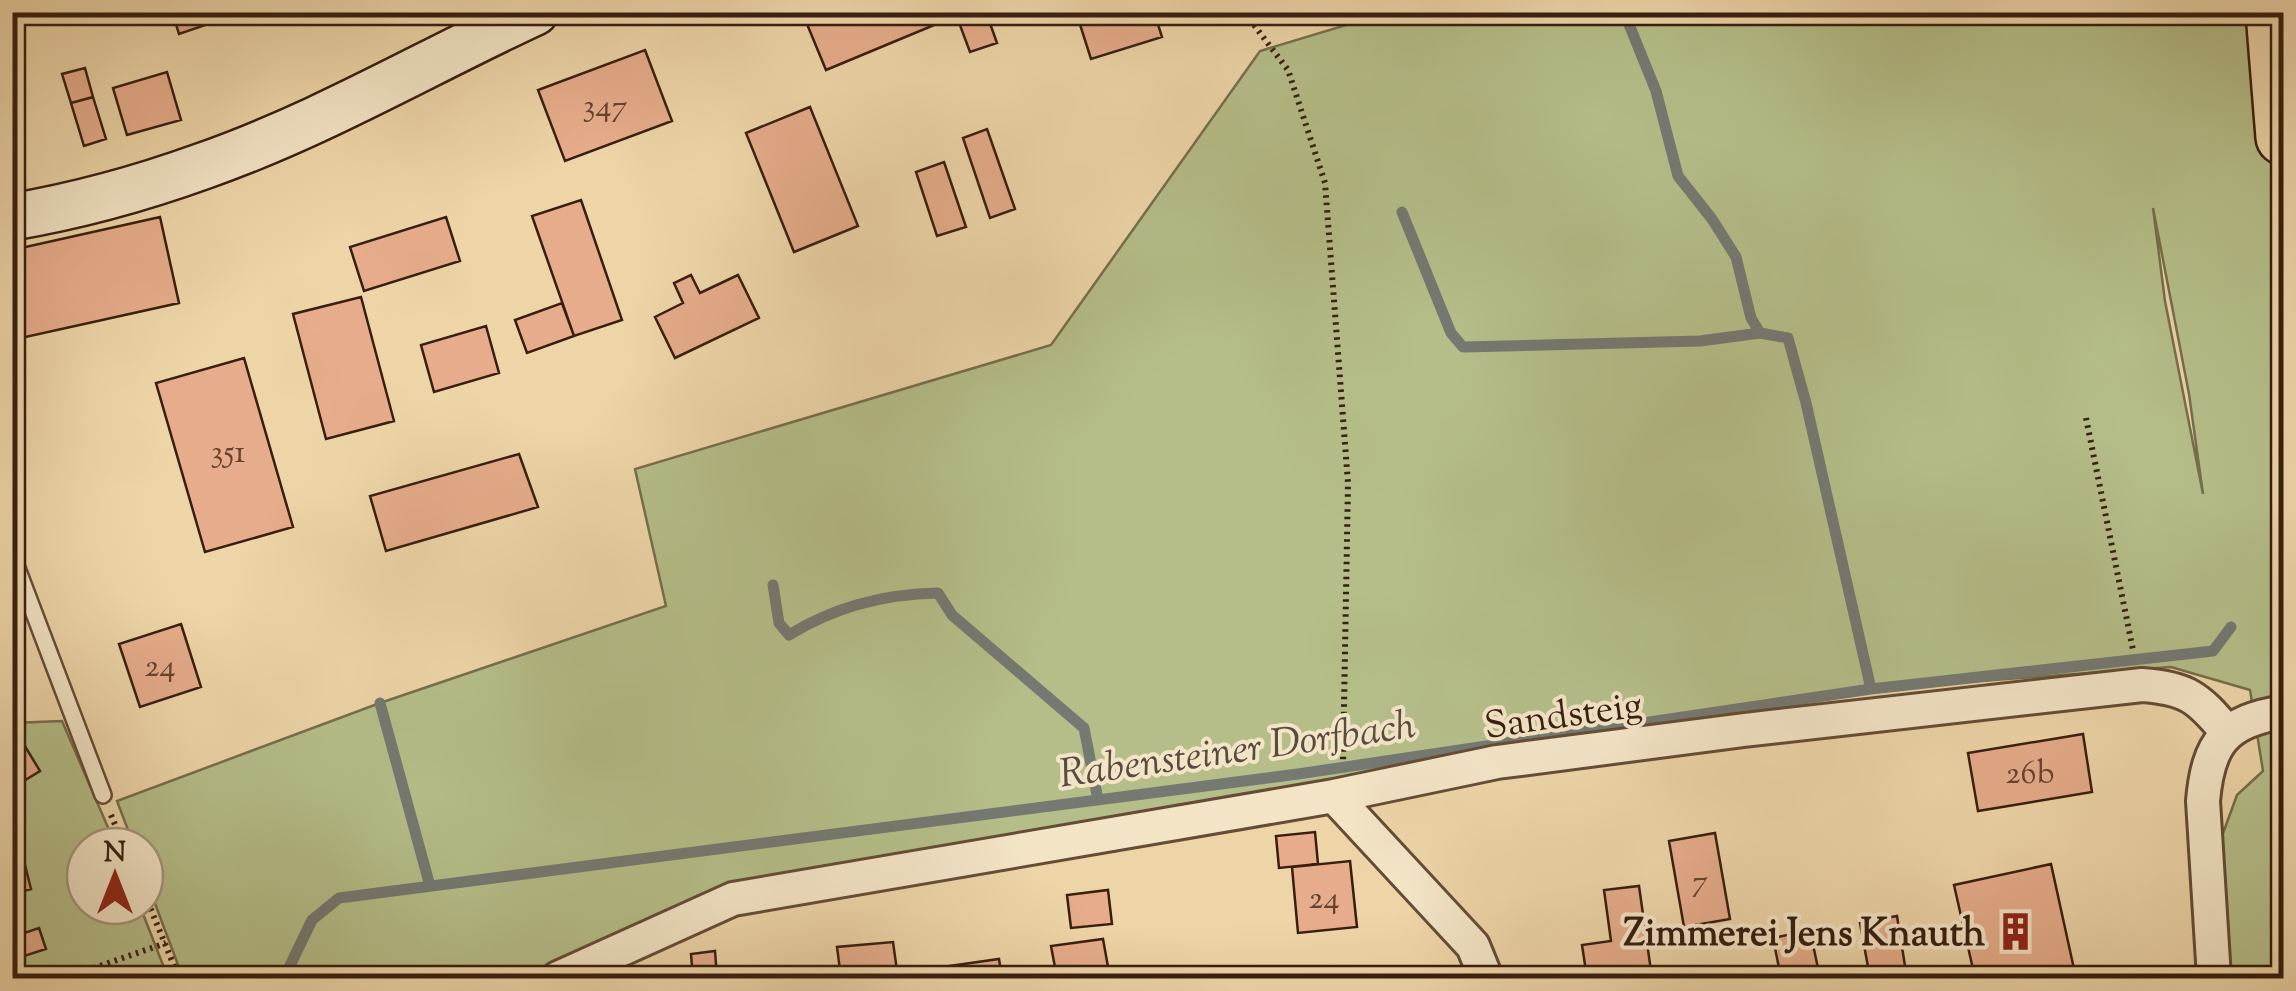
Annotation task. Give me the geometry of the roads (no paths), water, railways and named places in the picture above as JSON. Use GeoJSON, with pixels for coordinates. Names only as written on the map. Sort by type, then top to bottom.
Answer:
{"type":"FeatureCollection","features":[{"type":"Feature","properties":{"kind":"highway"},"geometry":{"type":"LineString","coordinates":[[2274,12],[2284,137]]}},
{"type":"Feature","properties":{"kind":"street"},"geometry":{"type":"LineString","coordinates":[[12,217],[60,209],[204,166],[303,124],[470,34],[535,12]]}},
{"type":"Feature","properties":{"kind":"street","name":"Sandsteig"},"geometry":{"type":"LineString","coordinates":[[558,978],[733,900],[1334,796],[1497,762],[2142,685],[2172,686],[2194,696],[2226,732]]}},
{"type":"Feature","properties":{"kind":"street"},"geometry":{"type":"LineString","coordinates":[[2214,978],[2203,801],[2205,774],[2212,753],[2226,732],[2247,720],[2284,712]]}},
{"type":"Feature","properties":{"kind":"street"},"geometry":{"type":"LineString","coordinates":[[1334,796],[1473,946],[1486,978]]}},
{"type":"Feature","properties":{"kind":"lane"},"geometry":{"type":"LineString","coordinates":[[12,555],[103,795]]}},
{"type":"Feature","properties":{"kind":"waterway"},"geometry":{"type":"LineString","coordinates":[[1624,12],[1656,91],[1678,176],[1736,257],[1751,318],[1760,333]]}},
{"type":"Feature","properties":{"kind":"waterway"},"geometry":{"type":"LineString","coordinates":[[1402,212],[1451,333],[1463,347],[1700,341],[1760,333],[1788,338],[1871,689]]}},
{"type":"Feature","properties":{"kind":"waterway"},"geometry":{"type":"LineString","coordinates":[[773,585],[779,623],[789,635],[861,604],[938,593],[952,615],[1084,728],[1098,800]]}},
{"type":"Feature","properties":{"kind":"waterway","name":"Rabensteiner Dorfbach"},"geometry":{"type":"LineString","coordinates":[[284,978],[312,920],[339,898],[1298,774],[1871,689],[2213,651],[2231,627]]}},
{"type":"Feature","properties":{"kind":"waterway"},"geometry":{"type":"LineString","coordinates":[[380,703],[430,886]]}},
{"type":"Feature","properties":{"kind":"place","name":"Zimmerei Jens Knauth"},"geometry":{"type":"Point","coordinates":[2015,932]}}]}
